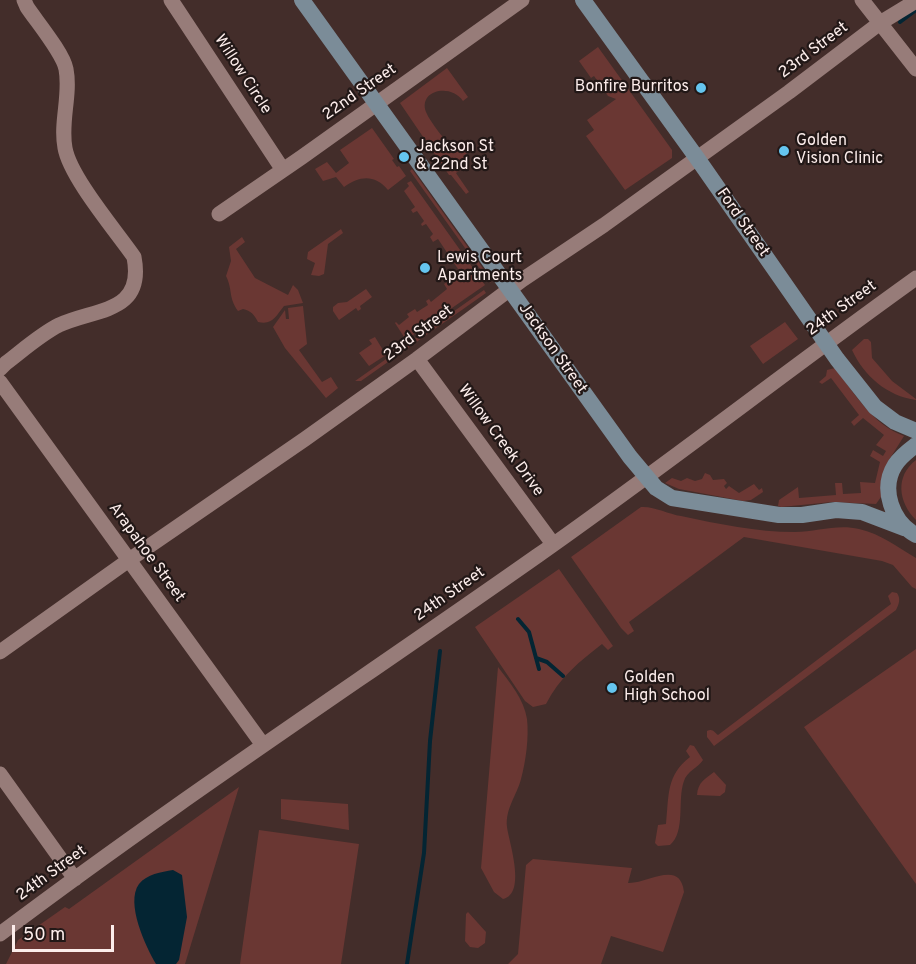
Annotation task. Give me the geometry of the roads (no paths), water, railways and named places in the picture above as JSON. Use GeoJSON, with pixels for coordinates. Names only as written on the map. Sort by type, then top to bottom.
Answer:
{"type":"FeatureCollection","features":[{"type":"Feature","properties":{"kind":"main road","name":"Jackson Street"},"geometry":{"type":"LineString","coordinates":[[302,0],[645,476],[663,494],[686,501],[779,515],[846,510],[862,512],[910,532]]}},
{"type":"Feature","properties":{"kind":"main road","name":"Ford Street"},"geometry":{"type":"LineString","coordinates":[[583,0],[697,158],[825,343],[874,407],[895,422],[916,431]]}},
{"type":"Feature","properties":{"kind":"main road"},"geometry":{"type":"LineString","coordinates":[[910,532],[894,513],[889,496],[889,480],[902,455],[916,445]]}},
{"type":"Feature","properties":{"kind":"street"},"geometry":{"type":"LineString","coordinates":[[0,369],[57,327],[73,319],[112,309],[129,293],[135,278],[134,257],[77,176],[65,150],[67,82],[64,61],[24,0]]}},
{"type":"Feature","properties":{"kind":"street","name":"Willow Circle"},"geometry":{"type":"LineString","coordinates":[[171,0],[283,170]]}},
{"type":"Feature","properties":{"kind":"street","name":"22nd Street"},"geometry":{"type":"LineString","coordinates":[[219,214],[522,0]]}},
{"type":"Feature","properties":{"kind":"street"},"geometry":{"type":"LineString","coordinates":[[862,0],[916,69]]}},
{"type":"Feature","properties":{"kind":"street","name":"23rd Street"},"geometry":{"type":"LineString","coordinates":[[0,652],[304,439],[510,289],[697,158],[880,23],[916,1]]}},
{"type":"Feature","properties":{"kind":"street","name":"24th Street"},"geometry":{"type":"LineString","coordinates":[[0,934],[263,745],[553,544],[916,278]]}},
{"type":"Feature","properties":{"kind":"street","name":"Willow Creek Drive"},"geometry":{"type":"LineString","coordinates":[[417,358],[553,544]]}},
{"type":"Feature","properties":{"kind":"street","name":"Arapahoe Street"},"geometry":{"type":"LineString","coordinates":[[0,382],[263,745]]}},
{"type":"Feature","properties":{"kind":"street"},"geometry":{"type":"LineString","coordinates":[[0,774],[75,879]]}},
{"type":"Feature","properties":{"kind":"water"},"geometry":{"type":"Polygon","coordinates":[[[173,870],[182,875],[187,917],[179,960],[176,964],[156,964],[138,925],[134,902],[135,892],[146,878],[173,870]]]}},
{"type":"Feature","properties":{"kind":"waterway"},"geometry":{"type":"LineString","coordinates":[[900,22],[916,10]]}},
{"type":"Feature","properties":{"kind":"waterway"},"geometry":{"type":"LineString","coordinates":[[518,619],[529,632],[539,669]]}},
{"type":"Feature","properties":{"kind":"waterway"},"geometry":{"type":"LineString","coordinates":[[407,964],[424,853],[430,741],[440,651]]}},
{"type":"Feature","properties":{"kind":"waterway"},"geometry":{"type":"LineString","coordinates":[[536,658],[547,662],[563,676]]}},
{"type":"Feature","properties":{"kind":"place","name":"Bonfire Burritos"},"geometry":{"type":"Point","coordinates":[701,88]}},
{"type":"Feature","properties":{"kind":"place","name":"Golden Vision Clinic"},"geometry":{"type":"Point","coordinates":[784,151]}},
{"type":"Feature","properties":{"kind":"place","name":"Jackson St & 22nd St"},"geometry":{"type":"Point","coordinates":[404,157]}},
{"type":"Feature","properties":{"kind":"place","name":"Lewis Court Apartments"},"geometry":{"type":"Point","coordinates":[425,268]}},
{"type":"Feature","properties":{"kind":"place","name":"Golden High School"},"geometry":{"type":"Point","coordinates":[612,688]}}]}
